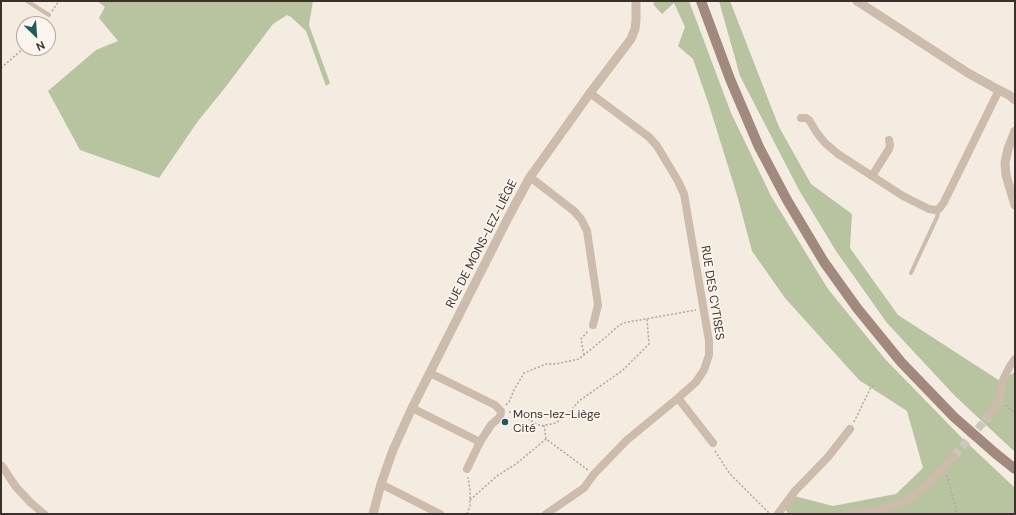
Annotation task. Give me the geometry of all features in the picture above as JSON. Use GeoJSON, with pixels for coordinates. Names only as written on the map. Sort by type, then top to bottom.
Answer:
{"type":"FeatureCollection","features":[{"type":"Feature","properties":{"kind":"main road"},"geometry":{"type":"LineString","coordinates":[[702,2],[730,79],[759,147],[787,200],[824,262],[857,308],[901,362],[954,417],[1015,469]]}},
{"type":"Feature","properties":{"kind":"street","name":"RUE DE MONS-LEZ-LIÈGE"},"geometry":{"type":"LineString","coordinates":[[372,514],[393,450],[412,408],[518,198],[530,177],[631,38],[635,29],[636,1]]}},
{"type":"Feature","properties":{"kind":"street"},"geometry":{"type":"LineString","coordinates":[[858,1],[986,84],[1009,95],[1015,100]]}},
{"type":"Feature","properties":{"kind":"street"},"geometry":{"type":"LineString","coordinates":[[800,118],[806,118],[809,120],[821,138],[830,147],[872,176],[903,196],[932,210],[937,210],[944,202],[999,90]]}},
{"type":"Feature","properties":{"kind":"street","name":"RUE DES CYTISES"},"geometry":{"type":"LineString","coordinates":[[546,514],[584,488],[594,474],[626,440],[696,382],[704,370],[709,355],[709,341],[684,194],[678,181],[649,137],[590,93]]}},
{"type":"Feature","properties":{"kind":"street"},"geometry":{"type":"LineString","coordinates":[[1015,131],[1008,149],[1005,163],[1006,175],[1015,206]]}},
{"type":"Feature","properties":{"kind":"street"},"geometry":{"type":"LineString","coordinates":[[872,176],[889,149],[889,140]]}},
{"type":"Feature","properties":{"kind":"street"},"geometry":{"type":"LineString","coordinates":[[530,177],[574,210],[581,218],[587,231],[598,305],[592,325]]}},
{"type":"Feature","properties":{"kind":"street"},"geometry":{"type":"LineString","coordinates":[[989,416],[999,401],[1003,380],[1015,359]]}},
{"type":"Feature","properties":{"kind":"street"},"geometry":{"type":"LineString","coordinates":[[430,373],[495,405],[501,411],[500,417],[491,425],[466,469]]}},
{"type":"Feature","properties":{"kind":"street"},"geometry":{"type":"LineString","coordinates":[[678,398],[713,443]]}},
{"type":"Feature","properties":{"kind":"street"},"geometry":{"type":"LineString","coordinates":[[412,408],[480,442]]}},
{"type":"Feature","properties":{"kind":"street"},"geometry":{"type":"LineString","coordinates":[[778,514],[795,491],[828,457],[850,429]]}},
{"type":"Feature","properties":{"kind":"street"},"geometry":{"type":"LineString","coordinates":[[848,514],[890,507],[905,502],[928,484],[954,456]]}},
{"type":"Feature","properties":{"kind":"street"},"geometry":{"type":"LineString","coordinates":[[1,467],[2,466],[16,487],[44,514]]}},
{"type":"Feature","properties":{"kind":"street"},"geometry":{"type":"LineString","coordinates":[[381,484],[440,514]]}},
{"type":"Feature","properties":{"kind":"lane"},"geometry":{"type":"LineString","coordinates":[[27,1],[49,15]]}},
{"type":"Feature","properties":{"kind":"lane"},"geometry":{"type":"LineString","coordinates":[[911,273],[937,217],[937,210]]}},
{"type":"Feature","properties":{"kind":"path"},"geometry":{"type":"LineString","coordinates":[[1,68],[16,55]]}},
{"type":"Feature","properties":{"kind":"path"},"geometry":{"type":"LineString","coordinates":[[501,411],[509,402],[524,372],[546,364],[556,364],[579,359],[623,323],[703,309]]}},
{"type":"Feature","properties":{"kind":"path"},"geometry":{"type":"LineString","coordinates":[[501,411],[516,412],[541,426],[556,423],[568,414],[579,400],[623,370],[649,344],[648,319]]}},
{"type":"Feature","properties":{"kind":"path"},"geometry":{"type":"LineString","coordinates":[[584,355],[581,339],[592,325]]}},
{"type":"Feature","properties":{"kind":"path"},"geometry":{"type":"LineString","coordinates":[[850,429],[870,389],[875,383]]}},
{"type":"Feature","properties":{"kind":"path"},"geometry":{"type":"LineString","coordinates":[[999,401],[1008,406],[1015,413]]}},
{"type":"Feature","properties":{"kind":"path"},"geometry":{"type":"LineString","coordinates":[[544,425],[546,439],[594,474]]}},
{"type":"Feature","properties":{"kind":"path"},"geometry":{"type":"LineString","coordinates":[[470,500],[497,476],[516,464],[546,439]]}},
{"type":"Feature","properties":{"kind":"path"},"geometry":{"type":"LineString","coordinates":[[713,443],[714,449],[730,474],[771,514]]}},
{"type":"Feature","properties":{"kind":"path"},"geometry":{"type":"LineString","coordinates":[[946,465],[957,514]]}},
{"type":"Feature","properties":{"kind":"path"},"geometry":{"type":"LineString","coordinates":[[466,469],[470,490],[470,506],[467,514]]}},
{"type":"Feature","properties":{"kind":"green space"},"geometry":{"type":"Polygon","coordinates":[[[97,1],[313,1],[309,25],[330,83],[326,86],[306,31],[287,15],[273,24],[198,121],[159,178],[80,150],[48,91],[96,50],[118,41],[99,18],[105,7],[97,1]]]}},
{"type":"Feature","properties":{"kind":"green space"},"geometry":{"type":"Polygon","coordinates":[[[655,1],[689,1],[731,113],[771,196],[828,289],[885,359],[962,438],[1015,488],[1015,514],[788,514],[785,508],[794,496],[833,506],[896,494],[923,468],[907,411],[859,380],[785,298],[752,251],[737,195],[693,59],[678,46],[685,27],[674,3],[662,14],[653,4],[655,1]]]}},
{"type":"Feature","properties":{"kind":"green space"},"geometry":{"type":"Polygon","coordinates":[[[719,1],[730,1],[779,127],[811,184],[852,214],[850,248],[898,315],[1000,381],[1015,372],[1015,452],[955,396],[887,323],[836,251],[799,190],[740,76],[719,1]]]}},
{"type":"Feature","properties":{"kind":"tunnel"},"geometry":{"type":"LineString","coordinates":[[954,456],[989,416]]}},
{"type":"Feature","properties":{"kind":"place","name":"Mons-lez-Liège Cité"},"geometry":{"type":"Point","coordinates":[505,422]}}]}
